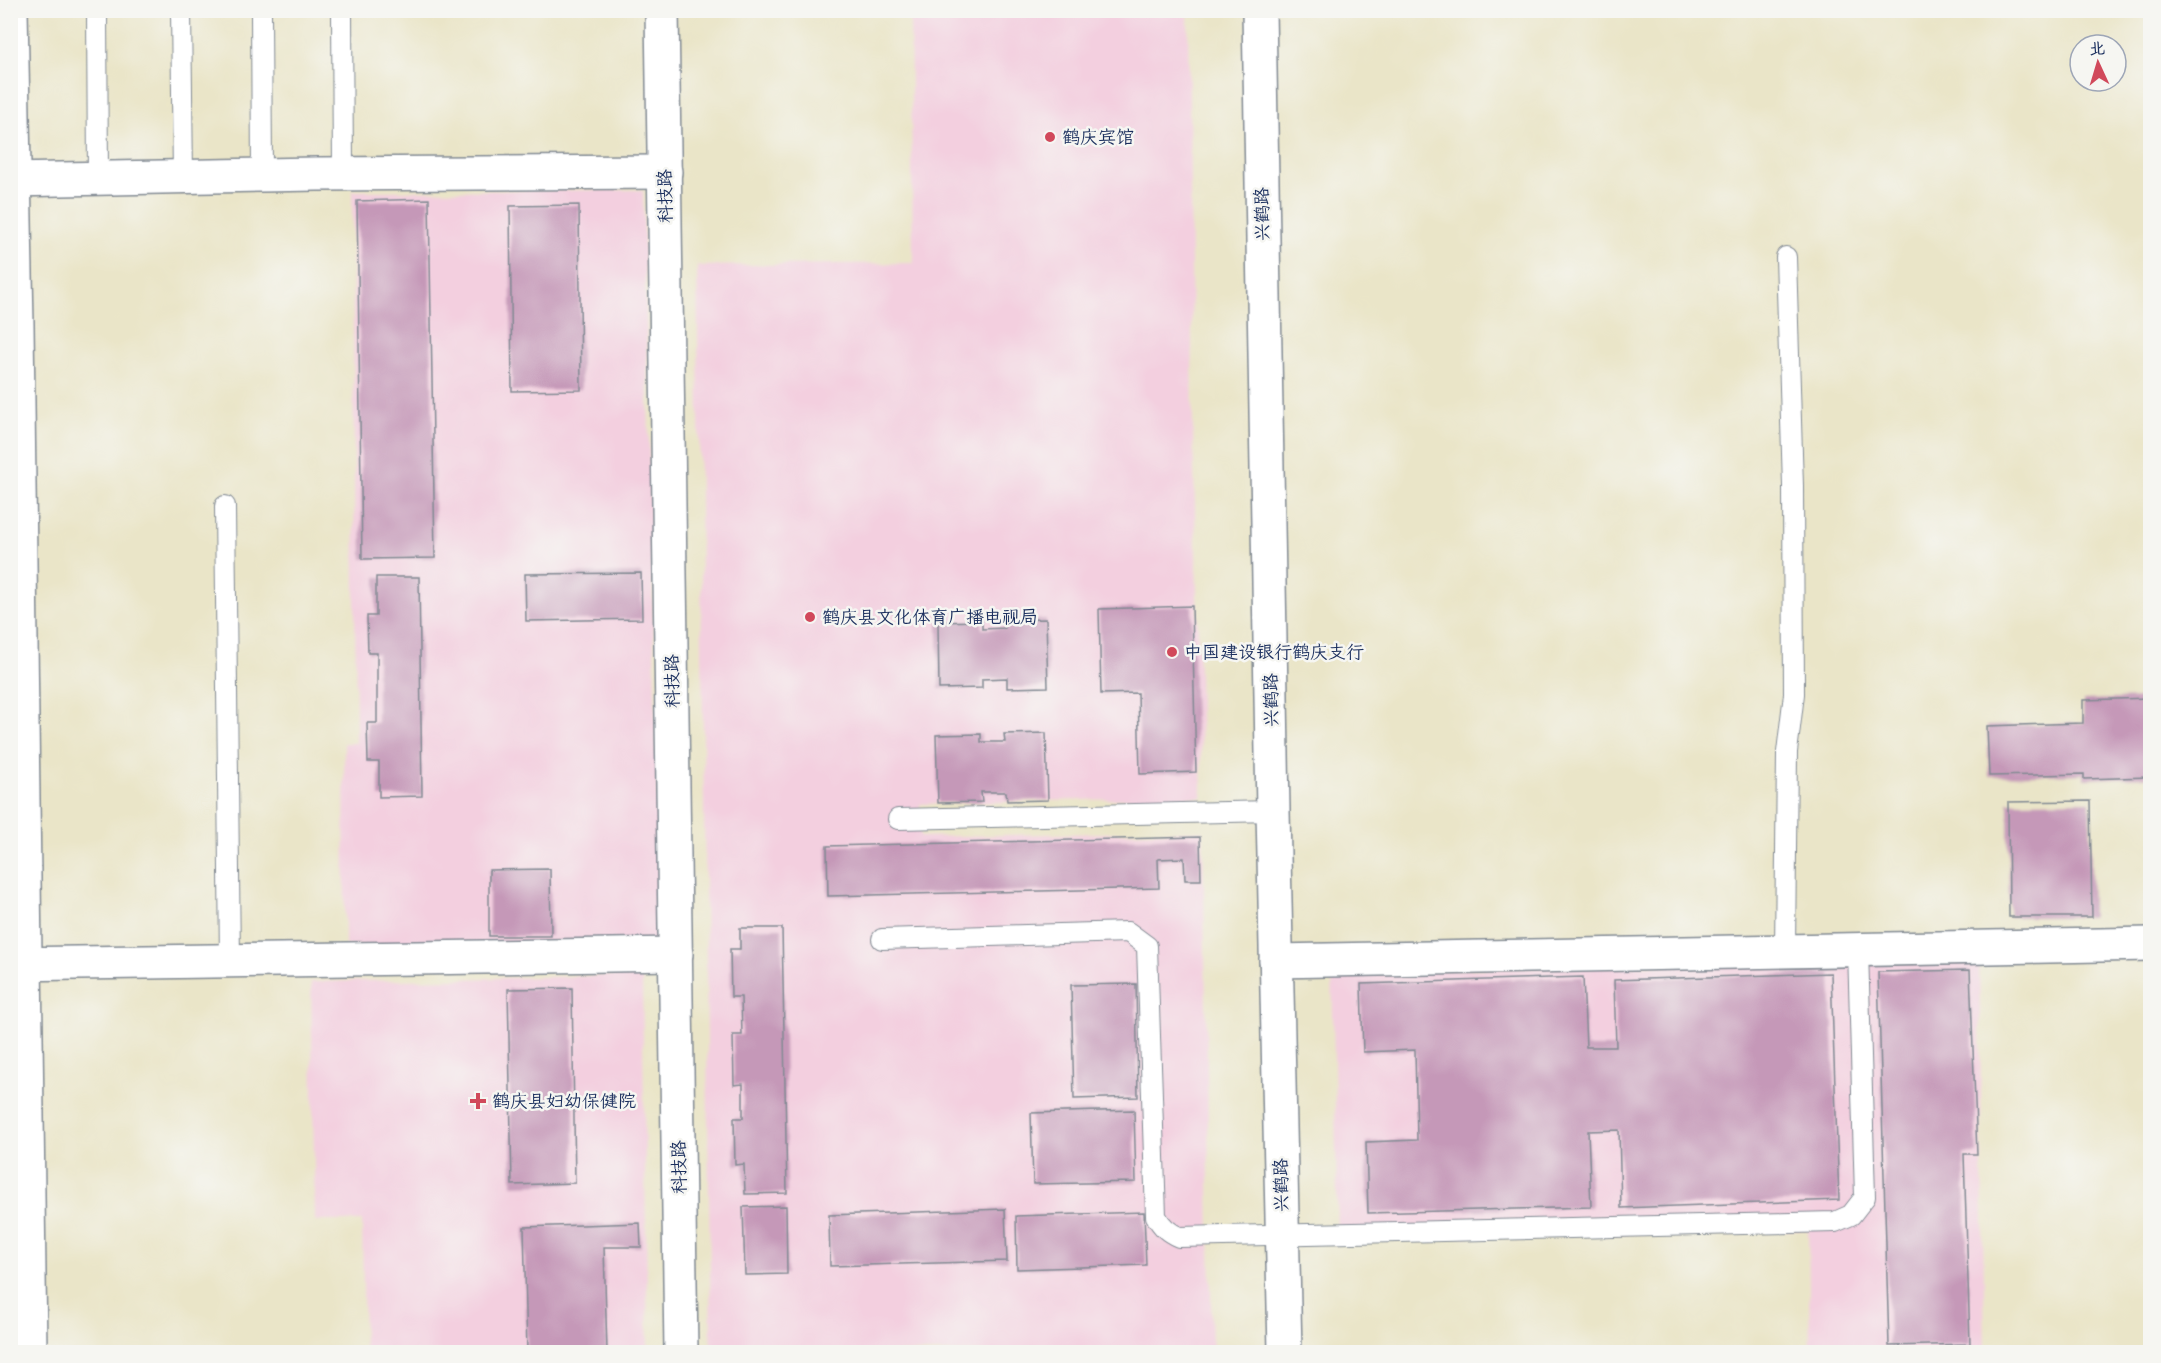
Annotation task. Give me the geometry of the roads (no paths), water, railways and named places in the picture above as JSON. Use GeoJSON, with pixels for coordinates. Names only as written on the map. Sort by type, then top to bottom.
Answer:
{"type":"FeatureCollection","features":[{"type":"Feature","properties":{"kind":"street"},"geometry":{"type":"LineString","coordinates":[[11,10],[18,964],[30,1353]]}},
{"type":"Feature","properties":{"kind":"street","name":"科技路"},"geometry":{"type":"LineString","coordinates":[[662,10],[681,1353]]}},
{"type":"Feature","properties":{"kind":"street","name":"兴鹤路"},"geometry":{"type":"LineString","coordinates":[[1258,10],[1285,1353]]}},
{"type":"Feature","properties":{"kind":"street"},"geometry":{"type":"LineString","coordinates":[[12,180],[343,174],[664,172]]}},
{"type":"Feature","properties":{"kind":"street"},"geometry":{"type":"LineString","coordinates":[[1276,961],[2151,944]]}},
{"type":"Feature","properties":{"kind":"street"},"geometry":{"type":"LineString","coordinates":[[18,964],[676,954]]}},
{"type":"Feature","properties":{"kind":"lane"},"geometry":{"type":"LineString","coordinates":[[97,10],[98,179]]}},
{"type":"Feature","properties":{"kind":"lane"},"geometry":{"type":"LineString","coordinates":[[180,10],[183,177]]}},
{"type":"Feature","properties":{"kind":"lane"},"geometry":{"type":"LineString","coordinates":[[261,10],[262,175]]}},
{"type":"Feature","properties":{"kind":"lane"},"geometry":{"type":"LineString","coordinates":[[342,10],[343,174]]}},
{"type":"Feature","properties":{"kind":"lane"},"geometry":{"type":"LineString","coordinates":[[1785,951],[1787,752],[1794,694],[1793,486],[1786,256]]}},
{"type":"Feature","properties":{"kind":"lane"},"geometry":{"type":"LineString","coordinates":[[225,506],[230,961]]}},
{"type":"Feature","properties":{"kind":"lane"},"geometry":{"type":"LineString","coordinates":[[898,819],[1273,812]]}},
{"type":"Feature","properties":{"kind":"lane"},"geometry":{"type":"LineString","coordinates":[[882,939],[1128,932],[1147,946],[1156,1216],[1161,1225],[1179,1237],[1835,1222],[1851,1215],[1864,1197],[1858,949]]}},
{"type":"Feature","properties":{"kind":"place","name":"鹤庆宾馆"},"geometry":{"type":"Point","coordinates":[1050,137]}},
{"type":"Feature","properties":{"kind":"place","name":"鹤庆县文化体育广播电视局"},"geometry":{"type":"Point","coordinates":[810,617]}},
{"type":"Feature","properties":{"kind":"place","name":"中国建设银行鹤庆支行"},"geometry":{"type":"Point","coordinates":[1172,652]}},
{"type":"Feature","properties":{"kind":"place","name":"鹤庆县妇幼保健院"},"geometry":{"type":"Point","coordinates":[478,1101]}}]}
